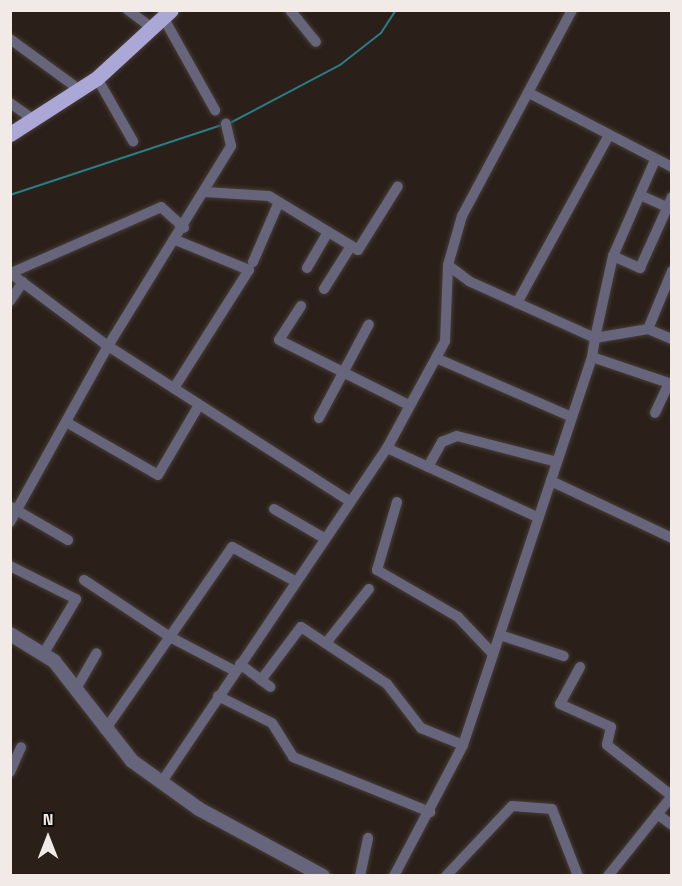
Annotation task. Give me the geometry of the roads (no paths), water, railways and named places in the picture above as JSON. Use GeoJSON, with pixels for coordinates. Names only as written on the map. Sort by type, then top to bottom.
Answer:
{"type":"FeatureCollection","features":[{"type":"Feature","properties":{"kind":"main road"},"geometry":{"type":"LineString","coordinates":[[10,134],[97,78],[167,14]]}},
{"type":"Feature","properties":{"kind":"street"},"geometry":{"type":"LineString","coordinates":[[128,10],[152,28]]}},
{"type":"Feature","properties":{"kind":"street"},"geometry":{"type":"LineString","coordinates":[[290,10],[316,42]]}},
{"type":"Feature","properties":{"kind":"street"},"geometry":{"type":"LineString","coordinates":[[161,783],[324,538],[387,448],[445,341],[448,265],[462,216],[531,94],[572,10]]}},
{"type":"Feature","properties":{"kind":"street"},"geometry":{"type":"LineString","coordinates":[[167,14],[215,111]]}},
{"type":"Feature","properties":{"kind":"street"},"geometry":{"type":"LineString","coordinates":[[10,39],[80,90]]}},
{"type":"Feature","properties":{"kind":"street"},"geometry":{"type":"LineString","coordinates":[[97,78],[133,141]]}},
{"type":"Feature","properties":{"kind":"street"},"geometry":{"type":"LineString","coordinates":[[531,94],[672,167]]}},
{"type":"Feature","properties":{"kind":"street"},"geometry":{"type":"LineString","coordinates":[[10,104],[34,120]]}},
{"type":"Feature","properties":{"kind":"street"},"geometry":{"type":"LineString","coordinates":[[10,522],[14,509],[108,346],[184,228],[231,146],[226,124],[219,139]]}},
{"type":"Feature","properties":{"kind":"street"},"geometry":{"type":"LineString","coordinates":[[517,303],[609,135]]}},
{"type":"Feature","properties":{"kind":"street"},"geometry":{"type":"LineString","coordinates":[[394,876],[430,812],[463,745],[592,357],[613,256],[655,160]]}},
{"type":"Feature","properties":{"kind":"street"},"geometry":{"type":"LineString","coordinates":[[205,192],[269,196],[358,250],[399,186]]}},
{"type":"Feature","properties":{"kind":"street"},"geometry":{"type":"LineString","coordinates":[[613,256],[640,268],[669,202],[640,195]]}},
{"type":"Feature","properties":{"kind":"street"},"geometry":{"type":"LineString","coordinates":[[253,262],[279,202]]}},
{"type":"Feature","properties":{"kind":"street"},"geometry":{"type":"LineString","coordinates":[[184,228],[161,207],[11,273],[108,346],[349,501]]}},
{"type":"Feature","properties":{"kind":"street"},"geometry":{"type":"LineString","coordinates":[[307,268],[328,232]]}},
{"type":"Feature","properties":{"kind":"street"},"geometry":{"type":"LineString","coordinates":[[174,388],[249,270],[176,240]]}},
{"type":"Feature","properties":{"kind":"street"},"geometry":{"type":"LineString","coordinates":[[324,289],[351,246]]}},
{"type":"Feature","properties":{"kind":"street"},"geometry":{"type":"LineString","coordinates":[[448,265],[469,281],[595,338],[648,329],[672,339]]}},
{"type":"Feature","properties":{"kind":"street"},"geometry":{"type":"LineString","coordinates":[[648,329],[672,271]]}},
{"type":"Feature","properties":{"kind":"street"},"geometry":{"type":"LineString","coordinates":[[10,301],[23,282]]}},
{"type":"Feature","properties":{"kind":"street"},"geometry":{"type":"LineString","coordinates":[[301,306],[279,340],[409,405]]}},
{"type":"Feature","properties":{"kind":"street"},"geometry":{"type":"LineString","coordinates":[[319,418],[369,324]]}},
{"type":"Feature","properties":{"kind":"street"},"geometry":{"type":"LineString","coordinates":[[436,357],[572,417]]}},
{"type":"Feature","properties":{"kind":"street"},"geometry":{"type":"LineString","coordinates":[[592,357],[669,383],[655,413]]}},
{"type":"Feature","properties":{"kind":"street"},"geometry":{"type":"LineString","coordinates":[[66,422],[158,475],[199,405]]}},
{"type":"Feature","properties":{"kind":"street"},"geometry":{"type":"LineString","coordinates":[[428,467],[442,442],[457,436],[557,462]]}},
{"type":"Feature","properties":{"kind":"street"},"geometry":{"type":"LineString","coordinates":[[387,448],[539,518]]}},
{"type":"Feature","properties":{"kind":"street"},"geometry":{"type":"LineString","coordinates":[[551,481],[672,538]]}},
{"type":"Feature","properties":{"kind":"street"},"geometry":{"type":"LineString","coordinates":[[397,502],[377,570],[458,617],[494,654]]}},
{"type":"Feature","properties":{"kind":"street"},"geometry":{"type":"LineString","coordinates":[[14,509],[68,540]]}},
{"type":"Feature","properties":{"kind":"street"},"geometry":{"type":"LineString","coordinates":[[274,509],[324,538]]}},
{"type":"Feature","properties":{"kind":"street"},"geometry":{"type":"LineString","coordinates":[[105,730],[232,547],[295,581]]}},
{"type":"Feature","properties":{"kind":"street"},"geometry":{"type":"LineString","coordinates":[[10,566],[76,599],[44,654]]}},
{"type":"Feature","properties":{"kind":"street"},"geometry":{"type":"LineString","coordinates":[[84,580],[170,637],[266,684],[301,627],[387,684],[421,728],[463,745]]}},
{"type":"Feature","properties":{"kind":"street"},"geometry":{"type":"LineString","coordinates":[[326,643],[369,589]]}},
{"type":"Feature","properties":{"kind":"street"},"geometry":{"type":"LineString","coordinates":[[10,634],[44,654],[77,687],[105,730],[132,761],[161,783],[241,834],[323,876]]}},
{"type":"Feature","properties":{"kind":"street"},"geometry":{"type":"LineString","coordinates":[[500,635],[564,656]]}},
{"type":"Feature","properties":{"kind":"street"},"geometry":{"type":"LineString","coordinates":[[77,687],[97,654]]}},
{"type":"Feature","properties":{"kind":"street"},"geometry":{"type":"LineString","coordinates":[[580,667],[560,704],[611,727],[607,745],[672,796],[608,876]]}},
{"type":"Feature","properties":{"kind":"street"},"geometry":{"type":"LineString","coordinates":[[218,696],[272,723],[293,757],[430,812]]}},
{"type":"Feature","properties":{"kind":"street"},"geometry":{"type":"LineString","coordinates":[[10,772],[21,747]]}},
{"type":"Feature","properties":{"kind":"street"},"geometry":{"type":"LineString","coordinates":[[446,876],[512,806],[552,809],[578,876]]}},
{"type":"Feature","properties":{"kind":"street"},"geometry":{"type":"LineString","coordinates":[[657,814],[672,825]]}},
{"type":"Feature","properties":{"kind":"street"},"geometry":{"type":"LineString","coordinates":[[360,876],[368,838]]}},
{"type":"Feature","properties":{"kind":"waterway"},"geometry":{"type":"LineString","coordinates":[[230,123],[340,65],[381,33],[396,10]]}},
{"type":"Feature","properties":{"kind":"waterway"},"geometry":{"type":"LineString","coordinates":[[10,195],[222,125]]}}]}
